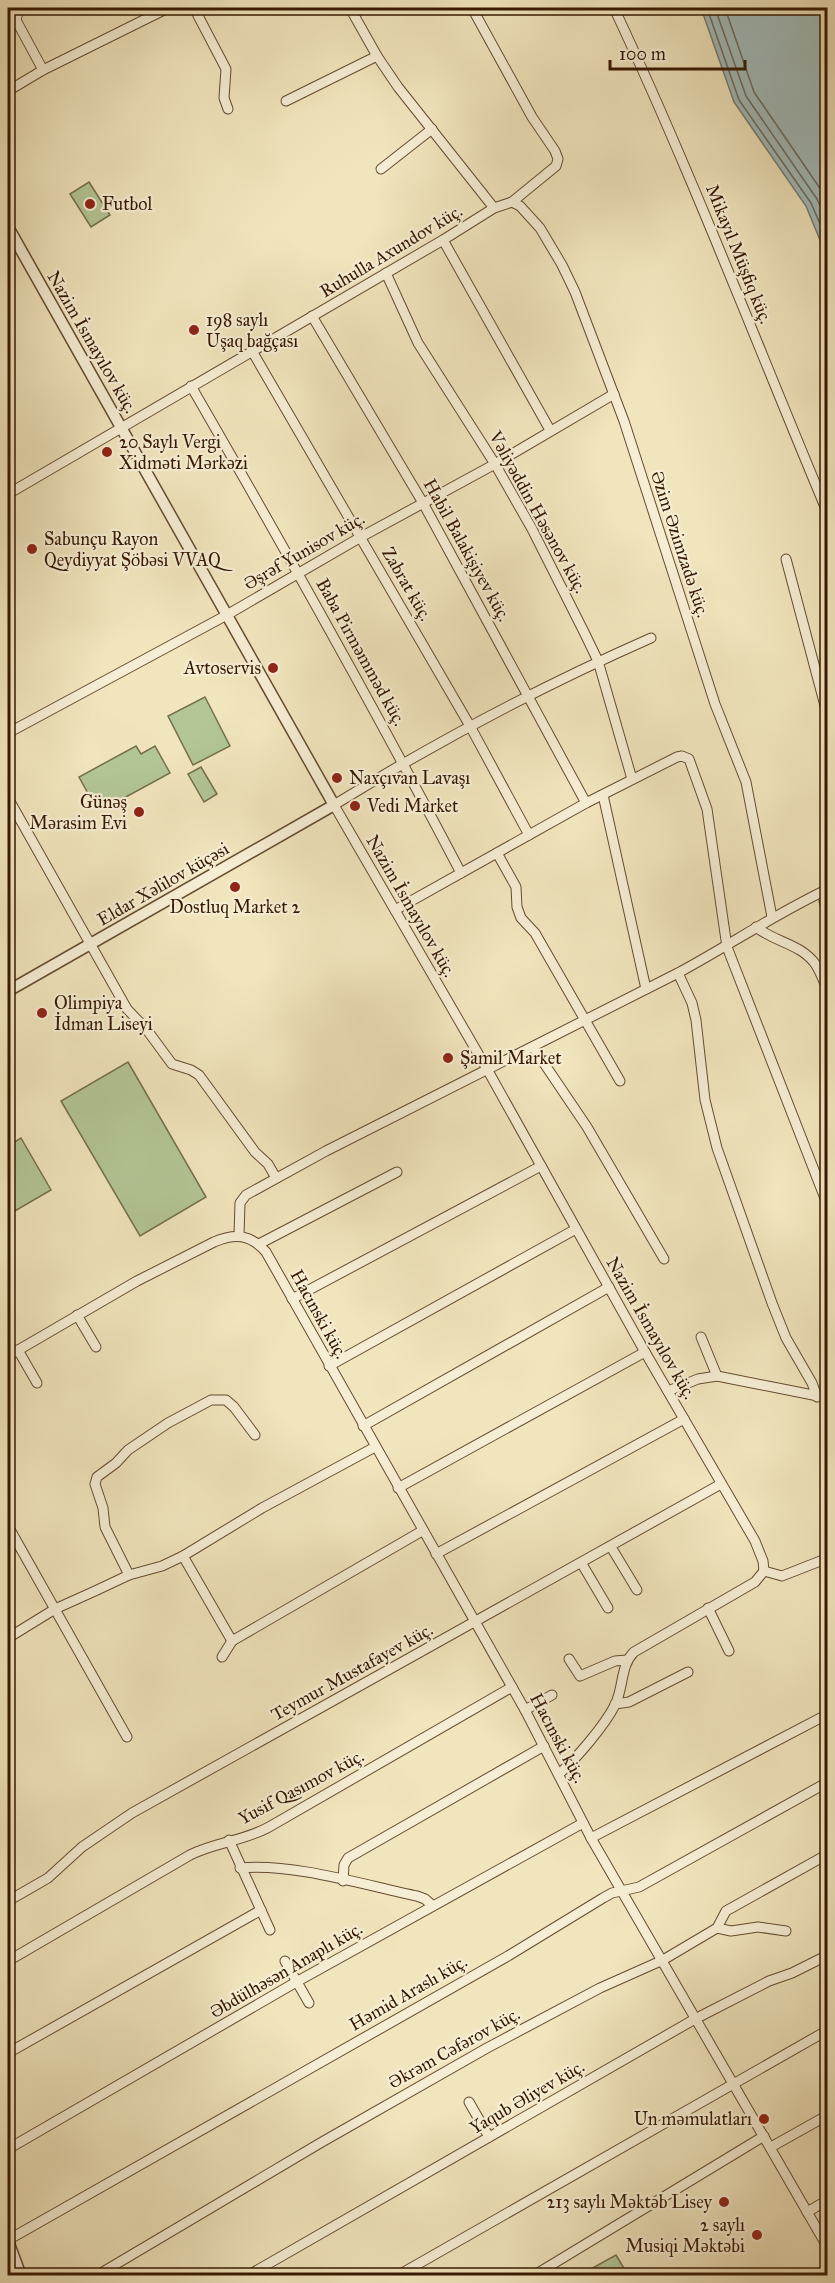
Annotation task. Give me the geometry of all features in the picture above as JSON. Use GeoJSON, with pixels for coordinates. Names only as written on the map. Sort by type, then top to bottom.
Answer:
{"type":"FeatureCollection","features":[{"type":"Feature","properties":{"kind":"street"},"geometry":{"type":"LineString","coordinates":[[22,8],[17,15],[19,28],[43,70]]}},
{"type":"Feature","properties":{"kind":"street"},"geometry":{"type":"LineString","coordinates":[[8,91],[151,11],[168,8]]}},
{"type":"Feature","properties":{"kind":"street"},"geometry":{"type":"LineString","coordinates":[[195,8],[226,69],[224,98],[228,109]]}},
{"type":"Feature","properties":{"kind":"street"},"geometry":{"type":"LineString","coordinates":[[350,8],[376,56],[398,87],[494,208]]}},
{"type":"Feature","properties":{"kind":"street"},"geometry":{"type":"LineString","coordinates":[[472,8],[532,117],[558,159],[556,166],[512,202]]}},
{"type":"Feature","properties":{"kind":"street","name":"Mikayıl Müşfiq küç."},"geometry":{"type":"LineString","coordinates":[[614,8],[709,220],[761,354],[828,514]]}},
{"type":"Feature","properties":{"kind":"street"},"geometry":{"type":"LineString","coordinates":[[286,100],[376,56]]}},
{"type":"Feature","properties":{"kind":"street"},"geometry":{"type":"LineString","coordinates":[[381,169],[432,129]]}},
{"type":"Feature","properties":{"kind":"street","name":"Ruhulla Axundov küç."},"geometry":{"type":"LineString","coordinates":[[8,494],[494,208],[512,202]]}},
{"type":"Feature","properties":{"kind":"street","name":"Əzim Əzimzadə küç."},"geometry":{"type":"LineString","coordinates":[[512,202],[520,206],[540,228],[562,265],[575,292],[614,394],[715,704],[746,782],[772,917]]}},
{"type":"Feature","properties":{"kind":"street","name":"Nazim İsmayılov küç."},"geometry":{"type":"LineString","coordinates":[[8,226],[225,616],[487,1069],[645,1352],[755,1541],[763,1561],[764,1571]]}},
{"type":"Feature","properties":{"kind":"street"},"geometry":{"type":"LineString","coordinates":[[443,240],[550,430]]}},
{"type":"Feature","properties":{"kind":"street","name":"Vəliyəddin Həsənov küç."},"geometry":{"type":"LineString","coordinates":[[386,273],[418,343],[495,464],[532,529],[598,661],[632,779]]}},
{"type":"Feature","properties":{"kind":"street","name":"Habil Balakişiyev küç."},"geometry":{"type":"LineString","coordinates":[[312,316],[423,503],[530,696],[586,803]]}},
{"type":"Feature","properties":{"kind":"street","name":"Zabrat küç."},"geometry":{"type":"LineString","coordinates":[[252,351],[470,726],[529,835]]}},
{"type":"Feature","properties":{"kind":"street","name":"Baba Pirməmməd küç."},"geometry":{"type":"LineString","coordinates":[[192,386],[403,762],[461,873]]}},
{"type":"Feature","properties":{"kind":"street","name":"Əşrəf Yunisov küç."},"geometry":{"type":"LineString","coordinates":[[8,734],[225,616],[361,537],[495,464],[614,394]]}},
{"type":"Feature","properties":{"kind":"street"},"geometry":{"type":"LineString","coordinates":[[786,559],[828,717]]}},
{"type":"Feature","properties":{"kind":"street"},"geometry":{"type":"LineString","coordinates":[[334,805],[403,762],[470,726],[598,661],[651,638]]}},
{"type":"Feature","properties":{"kind":"street"},"geometry":{"type":"LineString","coordinates":[[395,910],[632,779],[677,757],[689,759],[707,808],[727,947],[828,1206]]}},
{"type":"Feature","properties":{"kind":"street"},"geometry":{"type":"LineString","coordinates":[[603,795],[646,989]]}},
{"type":"Feature","properties":{"kind":"street"},"geometry":{"type":"LineString","coordinates":[[8,798],[127,1009],[147,1030],[172,1064],[192,1070],[199,1075],[240,1132],[268,1164],[276,1178]]}},
{"type":"Feature","properties":{"kind":"street","name":"Eldar Xəlilov küçəsi"},"geometry":{"type":"LineString","coordinates":[[8,991],[334,805]]}},
{"type":"Feature","properties":{"kind":"street"},"geometry":{"type":"LineString","coordinates":[[497,853],[516,887],[521,918],[534,933],[620,1081]]}},
{"type":"Feature","properties":{"kind":"street"},"geometry":{"type":"LineString","coordinates":[[239,1236],[242,1199],[276,1178],[678,973],[727,947],[772,917],[828,890]]}},
{"type":"Feature","properties":{"kind":"street"},"geometry":{"type":"LineString","coordinates":[[756,927],[766,935],[800,950],[814,962],[828,991]]}},
{"type":"Feature","properties":{"kind":"street"},"geometry":{"type":"LineString","coordinates":[[678,973],[692,1003],[696,1020],[705,1100],[717,1148],[775,1312],[817,1397]]}},
{"type":"Feature","properties":{"kind":"street"},"geometry":{"type":"LineString","coordinates":[[533,1047],[587,1127],[664,1259]]}},
{"type":"Feature","properties":{"kind":"street"},"geometry":{"type":"LineString","coordinates":[[292,1299],[541,1166]]}},
{"type":"Feature","properties":{"kind":"street"},"geometry":{"type":"LineString","coordinates":[[8,1356],[77,1315],[220,1239],[239,1236],[249,1238],[259,1244],[397,1172]]}},
{"type":"Feature","properties":{"kind":"street"},"geometry":{"type":"LineString","coordinates":[[329,1366],[576,1229]]}},
{"type":"Feature","properties":{"kind":"street","name":"Hacınski küç."},"geometry":{"type":"LineString","coordinates":[[259,1244],[266,1252],[525,1710],[591,1838],[695,2019],[735,2083],[828,2248]]}},
{"type":"Feature","properties":{"kind":"street"},"geometry":{"type":"LineString","coordinates":[[363,1426],[609,1287]]}},
{"type":"Feature","properties":{"kind":"street"},"geometry":{"type":"LineString","coordinates":[[77,1315],[96,1347]]}},
{"type":"Feature","properties":{"kind":"street"},"geometry":{"type":"LineString","coordinates":[[700,1337],[717,1376]]}},
{"type":"Feature","properties":{"kind":"street"},"geometry":{"type":"LineString","coordinates":[[18,1350],[37,1383]]}},
{"type":"Feature","properties":{"kind":"street"},"geometry":{"type":"LineString","coordinates":[[398,1488],[645,1352]]}},
{"type":"Feature","properties":{"kind":"street"},"geometry":{"type":"LineString","coordinates":[[668,1391],[698,1379],[717,1376],[828,1398]]}},
{"type":"Feature","properties":{"kind":"street"},"geometry":{"type":"LineString","coordinates":[[129,1575],[105,1527],[103,1508],[95,1484],[97,1477],[116,1463],[128,1450],[151,1434],[211,1400],[226,1400],[255,1435]]}},
{"type":"Feature","properties":{"kind":"street"},"geometry":{"type":"LineString","coordinates":[[436,1554],[684,1419]]}},
{"type":"Feature","properties":{"kind":"street"},"geometry":{"type":"LineString","coordinates":[[8,1638],[55,1609],[129,1575],[162,1566],[183,1556],[262,1508],[375,1447]]}},
{"type":"Feature","properties":{"kind":"street","name":"Teymur Mustafayev küç."},"geometry":{"type":"LineString","coordinates":[[8,1901],[48,1878],[82,1847],[126,1817],[582,1564],[721,1484]]}},
{"type":"Feature","properties":{"kind":"street"},"geometry":{"type":"LineString","coordinates":[[8,1526],[127,1737]]}},
{"type":"Feature","properties":{"kind":"street"},"geometry":{"type":"LineString","coordinates":[[222,1657],[232,1641],[422,1531]]}},
{"type":"Feature","properties":{"kind":"street"},"geometry":{"type":"LineString","coordinates":[[611,1547],[637,1590]]}},
{"type":"Feature","properties":{"kind":"street"},"geometry":{"type":"LineString","coordinates":[[183,1556],[232,1641]]}},
{"type":"Feature","properties":{"kind":"street"},"geometry":{"type":"LineString","coordinates":[[559,1774],[578,1754],[615,1704],[627,1660],[641,1646],[755,1582],[764,1571],[782,1576],[828,1558]]}},
{"type":"Feature","properties":{"kind":"street"},"geometry":{"type":"LineString","coordinates":[[582,1564],[608,1608]]}},
{"type":"Feature","properties":{"kind":"street"},"geometry":{"type":"LineString","coordinates":[[708,1608],[729,1651]]}},
{"type":"Feature","properties":{"kind":"street"},"geometry":{"type":"LineString","coordinates":[[569,1659],[580,1676],[615,1661],[627,1660]]}},
{"type":"Feature","properties":{"kind":"street"},"geometry":{"type":"LineString","coordinates":[[615,1704],[629,1702],[688,1672]]}},
{"type":"Feature","properties":{"kind":"street","name":"Yusif Qasımov küç."},"geometry":{"type":"LineString","coordinates":[[8,1961],[190,1855],[229,1840],[242,1839],[262,1831],[512,1687]]}},
{"type":"Feature","properties":{"kind":"street"},"geometry":{"type":"LineString","coordinates":[[525,1710],[552,1695]]}},
{"type":"Feature","properties":{"kind":"street"},"geometry":{"type":"LineString","coordinates":[[591,1838],[828,1714]]}},
{"type":"Feature","properties":{"kind":"street"},"geometry":{"type":"LineString","coordinates":[[343,1881],[344,1865],[348,1858],[544,1746]]}},
{"type":"Feature","properties":{"kind":"street","name":"Həmid Araslı küç."},"geometry":{"type":"LineString","coordinates":[[8,2240],[508,1956],[603,1898],[639,1887],[828,1782]]}},
{"type":"Feature","properties":{"kind":"street","name":"Əbdülhəsən Anaplı küç."},"geometry":{"type":"LineString","coordinates":[[8,2149],[433,1905],[583,1822]]}},
{"type":"Feature","properties":{"kind":"street"},"geometry":{"type":"LineString","coordinates":[[229,1840],[270,1930]]}},
{"type":"Feature","properties":{"kind":"street","name":"Əkrəm Cəfərov küç."},"geometry":{"type":"LineString","coordinates":[[96,2276],[322,2142],[487,2048],[600,1988],[663,1960],[717,1928],[726,1911],[828,1854]]}},
{"type":"Feature","properties":{"kind":"street"},"geometry":{"type":"LineString","coordinates":[[240,1868],[265,1867],[343,1881],[417,1896],[433,1905]]}},
{"type":"Feature","properties":{"kind":"street"},"geometry":{"type":"LineString","coordinates":[[8,2053],[261,1910]]}},
{"type":"Feature","properties":{"kind":"street"},"geometry":{"type":"LineString","coordinates":[[717,1928],[731,1931],[758,1927],[786,1931]]}},
{"type":"Feature","properties":{"kind":"street","name":"Yaqub Əliyev küç."},"geometry":{"type":"LineString","coordinates":[[247,2276],[695,2019],[769,1981],[799,1970],[828,1955]]}},
{"type":"Feature","properties":{"kind":"street"},"geometry":{"type":"LineString","coordinates":[[285,1960],[309,2002]]}},
{"type":"Feature","properties":{"kind":"street"},"geometry":{"type":"LineString","coordinates":[[397,2276],[828,2030]]}},
{"type":"Feature","properties":{"kind":"street"},"geometry":{"type":"LineString","coordinates":[[469,2102],[489,2137]]}},
{"type":"Feature","properties":{"kind":"street"},"geometry":{"type":"LineString","coordinates":[[771,2147],[828,2115]]}},
{"type":"Feature","properties":{"kind":"street"},"geometry":{"type":"LineString","coordinates":[[533,2276],[764,2136]]}},
{"type":"Feature","properties":{"kind":"street"},"geometry":{"type":"LineString","coordinates":[[807,2212],[828,2200]]}},
{"type":"Feature","properties":{"kind":"street"},"geometry":{"type":"LineString","coordinates":[[8,2240],[21,2276]]}},
{"type":"Feature","properties":{"kind":"green space","name":"Futbol"},"geometry":{"type":"Polygon","coordinates":[[[89,182],[110,215],[91,227],[70,194],[89,182]]]}},
{"type":"Feature","properties":{"kind":"green space"},"geometry":{"type":"Polygon","coordinates":[[[205,697],[230,746],[193,765],[168,716],[205,697]]]}},
{"type":"Feature","properties":{"kind":"green space"},"geometry":{"type":"Polygon","coordinates":[[[136,746],[141,754],[155,746],[170,773],[113,804],[110,800],[96,808],[79,777],[136,746]]]}},
{"type":"Feature","properties":{"kind":"green space"},"geometry":{"type":"Polygon","coordinates":[[[201,767],[217,794],[204,802],[188,774],[201,767]]]}},
{"type":"Feature","properties":{"kind":"green space"},"geometry":{"type":"Polygon","coordinates":[[[827,897],[827,931],[819,901],[827,897]]]}},
{"type":"Feature","properties":{"kind":"green space"},"geometry":{"type":"Polygon","coordinates":[[[128,1062],[206,1197],[140,1236],[61,1101],[128,1062]]]}},
{"type":"Feature","properties":{"kind":"green space"},"geometry":{"type":"Polygon","coordinates":[[[21,1138],[51,1190],[8,1215],[8,1146],[21,1138]]]}},
{"type":"Feature","properties":{"kind":"green space"},"geometry":{"type":"Polygon","coordinates":[[[616,2255],[628,2275],[580,2275],[616,2255]]]}},
{"type":"Feature","properties":{"kind":"water"},"geometry":{"type":"Polygon","coordinates":[[[701,8],[827,8],[827,257],[806,206],[734,102],[701,8]]]}},
{"type":"Feature","properties":{"kind":"place","name":"Futbol"},"geometry":{"type":"Point","coordinates":[90,204]}},
{"type":"Feature","properties":{"kind":"place","name":"198 saylı Uşaq bağçası"},"geometry":{"type":"Point","coordinates":[194,330]}},
{"type":"Feature","properties":{"kind":"place","name":"20 Saylı Vergi Xidməti Mərkəzi"},"geometry":{"type":"Point","coordinates":[107,452]}},
{"type":"Feature","properties":{"kind":"place","name":"Sabunçu Rayon Qeydiyyat Şöbəsi VVAQ"},"geometry":{"type":"Point","coordinates":[32,549]}},
{"type":"Feature","properties":{"kind":"place","name":"Avtoservis"},"geometry":{"type":"Point","coordinates":[273,668]}},
{"type":"Feature","properties":{"kind":"place","name":"Naxçıvan Lavaşı"},"geometry":{"type":"Point","coordinates":[337,778]}},
{"type":"Feature","properties":{"kind":"place","name":"Vedi Market"},"geometry":{"type":"Point","coordinates":[355,806]}},
{"type":"Feature","properties":{"kind":"place","name":"Günəş Mərasim Evi"},"geometry":{"type":"Point","coordinates":[139,812]}},
{"type":"Feature","properties":{"kind":"place","name":"Dostluq Market 2"},"geometry":{"type":"Point","coordinates":[235,887]}},
{"type":"Feature","properties":{"kind":"place","name":"Olimpiya İdman Liseyi"},"geometry":{"type":"Point","coordinates":[42,1013]}},
{"type":"Feature","properties":{"kind":"place","name":"Şamil Market"},"geometry":{"type":"Point","coordinates":[448,1058]}},
{"type":"Feature","properties":{"kind":"place","name":"Un məmulatları"},"geometry":{"type":"Point","coordinates":[764,2119]}},
{"type":"Feature","properties":{"kind":"place","name":"213 saylı Məktəb Lisey"},"geometry":{"type":"Point","coordinates":[724,2202]}},
{"type":"Feature","properties":{"kind":"place","name":"2 saylı Musiqi Məktəbi"},"geometry":{"type":"Point","coordinates":[757,2235]}}]}
